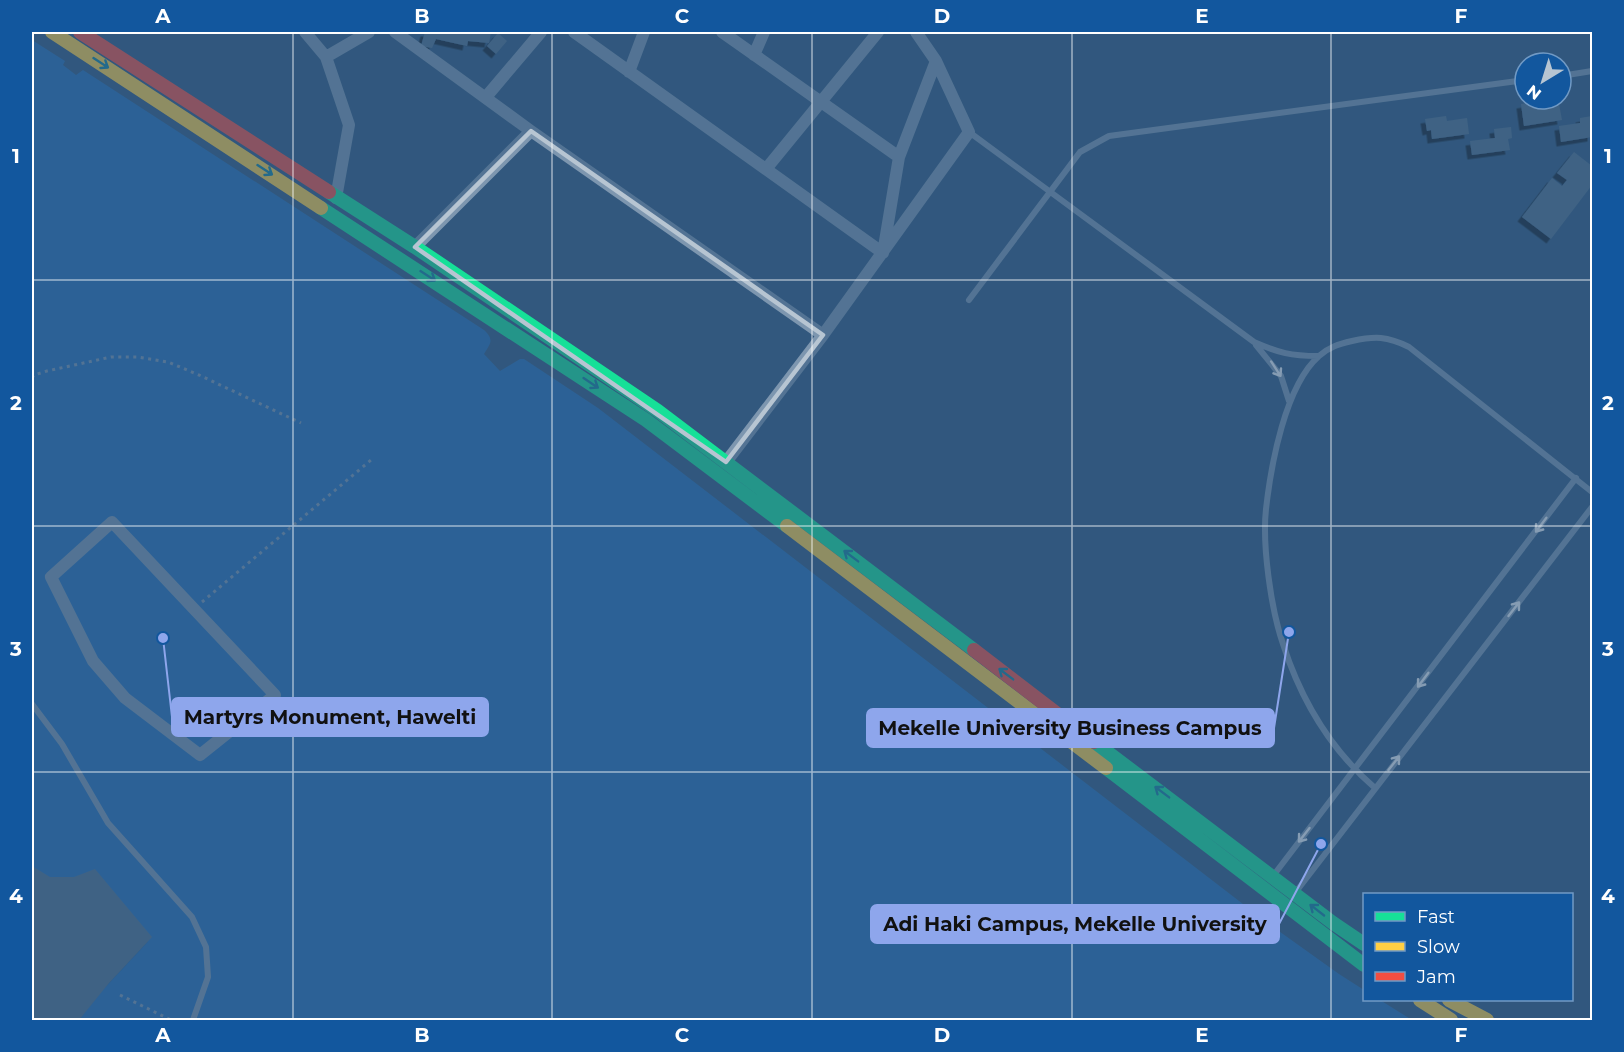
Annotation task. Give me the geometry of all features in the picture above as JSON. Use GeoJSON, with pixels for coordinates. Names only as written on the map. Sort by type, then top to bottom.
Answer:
{"type":"FeatureCollection","features":[{"type":"Feature","properties":{"kind":"main road"},"geometry":{"type":"LineString","coordinates":[[52,32],[646,420],[928,631],[1326,938],[1363,964]]}},
{"type":"Feature","properties":{"kind":"main road"},"geometry":{"type":"LineString","coordinates":[[80,32],[336,198],[415,246],[585,361],[726,462],[1363,943]]}},
{"type":"Feature","properties":{"kind":"main road"},"geometry":{"type":"LineString","coordinates":[[1423,1001],[1451,1020]]}},
{"type":"Feature","properties":{"kind":"main road"},"geometry":{"type":"LineString","coordinates":[[1453,1001],[1487,1020]]}},
{"type":"Feature","properties":{"kind":"street"},"geometry":{"type":"LineString","coordinates":[[305,32],[326,57],[349,125],[336,198]]}},
{"type":"Feature","properties":{"kind":"street"},"geometry":{"type":"LineString","coordinates":[[326,57],[369,32]]}},
{"type":"Feature","properties":{"kind":"street"},"geometry":{"type":"LineString","coordinates":[[395,32],[531,131],[823,335]]}},
{"type":"Feature","properties":{"kind":"street"},"geometry":{"type":"LineString","coordinates":[[486,97],[541,32]]}},
{"type":"Feature","properties":{"kind":"street"},"geometry":{"type":"LineString","coordinates":[[574,32],[883,253]]}},
{"type":"Feature","properties":{"kind":"street"},"geometry":{"type":"LineString","coordinates":[[629,72],[644,32]]}},
{"type":"Feature","properties":{"kind":"street"},"geometry":{"type":"LineString","coordinates":[[722,32],[899,157]]}},
{"type":"Feature","properties":{"kind":"street"},"geometry":{"type":"LineString","coordinates":[[754,55],[764,32]]}},
{"type":"Feature","properties":{"kind":"street"},"geometry":{"type":"LineString","coordinates":[[766,169],[878,32]]}},
{"type":"Feature","properties":{"kind":"street"},"geometry":{"type":"LineString","coordinates":[[726,462],[823,335],[969,132],[936,61],[916,32]]}},
{"type":"Feature","properties":{"kind":"street"},"geometry":{"type":"LineString","coordinates":[[883,253],[899,157],[936,61]]}},
{"type":"Feature","properties":{"kind":"street"},"geometry":{"type":"LineString","coordinates":[[415,246],[531,131]]}},
{"type":"Feature","properties":{"kind":"street"},"geometry":{"type":"LineString","coordinates":[[112,522],[275,695],[200,756],[125,698],[93,661],[51,577],[112,522]]}},
{"type":"Feature","properties":{"kind":"lane"},"geometry":{"type":"LineString","coordinates":[[1573,74],[1593,71]]}},
{"type":"Feature","properties":{"kind":"lane"},"geometry":{"type":"LineString","coordinates":[[969,300],[1049,190],[1080,152],[1109,136],[1513,82]]}},
{"type":"Feature","properties":{"kind":"lane"},"geometry":{"type":"LineString","coordinates":[[969,132],[1254,342],[1277,352],[1296,356],[1318,356]]}},
{"type":"Feature","properties":{"kind":"lane"},"geometry":{"type":"LineString","coordinates":[[1375,788],[1354,770],[1321,727],[1306,700],[1282,642],[1269,575],[1266,510],[1272,473],[1289,401],[1304,375],[1318,356],[1335,345],[1372,337],[1392,339],[1409,347],[1591,489]]}},
{"type":"Feature","properties":{"kind":"lane"},"geometry":{"type":"LineString","coordinates":[[1254,342],[1281,376],[1289,401]]}},
{"type":"Feature","properties":{"kind":"lane"},"geometry":{"type":"LineString","coordinates":[[1273,876],[1576,478]]}},
{"type":"Feature","properties":{"kind":"lane"},"geometry":{"type":"LineString","coordinates":[[1295,893],[1593,507]]}},
{"type":"Feature","properties":{"kind":"lane"},"geometry":{"type":"LineString","coordinates":[[32,705],[62,744],[108,823],[192,917],[206,947],[208,978],[193,1020]]}},
{"type":"Feature","properties":{"kind":"path"},"geometry":{"type":"LineString","coordinates":[[32,378],[34,375],[47,371],[111,357],[137,357],[168,362],[301,423]]}},
{"type":"Feature","properties":{"kind":"path"},"geometry":{"type":"LineString","coordinates":[[194,609],[371,460]]}},
{"type":"Feature","properties":{"kind":"path"},"geometry":{"type":"LineString","coordinates":[[120,995],[171,1020]]}},
{"type":"Feature","properties":{"kind":"highlighted area"},"geometry":{"type":"Polygon","coordinates":[[[531,131],[823,335],[726,462],[415,247],[531,131]]]}},
{"type":"Feature","properties":{"kind":"shaded area"},"geometry":{"type":"Polygon","coordinates":[[[32,40],[65,61],[63,65],[76,75],[83,70],[484,330],[490,339],[490,345],[484,354],[500,371],[524,359],[598,408],[1269,924],[1363,989],[1363,1001],[1382,1001],[1412,1020],[32,1020],[32,40]]]}},
{"type":"Feature","properties":{"kind":"building"},"geometry":{"type":"Polygon","coordinates":[[[425,32],[491,32],[489,43],[468,41],[467,46],[436,39],[432,48],[421,46],[425,32]]]}},
{"type":"Feature","properties":{"kind":"building"},"geometry":{"type":"Polygon","coordinates":[[[498,33],[507,41],[496,54],[487,46],[498,33]]]}},
{"type":"Feature","properties":{"kind":"building"},"geometry":{"type":"Polygon","coordinates":[[[1522,111],[1560,111],[1562,120],[1524,126],[1522,111]]]}},
{"type":"Feature","properties":{"kind":"building"},"geometry":{"type":"Polygon","coordinates":[[[1446,116],[1447,121],[1467,118],[1469,134],[1432,139],[1431,130],[1427,131],[1425,119],[1446,116]]]}},
{"type":"Feature","properties":{"kind":"building"},"geometry":{"type":"Polygon","coordinates":[[[1592,116],[1592,137],[1561,142],[1559,126],[1580,123],[1580,118],[1592,116]]]}},
{"type":"Feature","properties":{"kind":"building"},"geometry":{"type":"Polygon","coordinates":[[[1511,127],[1512,138],[1508,139],[1510,150],[1472,155],[1470,141],[1495,138],[1494,129],[1511,127]]]}},
{"type":"Feature","properties":{"kind":"building"},"geometry":{"type":"Polygon","coordinates":[[[1574,152],[1592,166],[1592,185],[1551,239],[1522,217],[1552,178],[1562,186],[1567,180],[1557,173],[1574,152]]]}},
{"type":"Feature","properties":{"kind":"building"},"geometry":{"type":"Polygon","coordinates":[[[32,866],[50,877],[74,877],[95,869],[152,937],[109,983],[79,1020],[32,1020],[32,866]]]}},
{"type":"Feature","properties":{"kind":"traffic: fast"},"geometry":{"type":"LineString","coordinates":[[329,192],[415,247],[658,411],[974,650]]}},
{"type":"Feature","properties":{"kind":"traffic: fast"},"geometry":{"type":"LineString","coordinates":[[321,208],[646,420],[787,526]]}},
{"type":"Feature","properties":{"kind":"traffic: fast"},"geometry":{"type":"LineString","coordinates":[[1094,742],[1363,943]]}},
{"type":"Feature","properties":{"kind":"traffic: fast"},"geometry":{"type":"LineString","coordinates":[[1106,768],[1363,964]]}},
{"type":"Feature","properties":{"kind":"traffic: slow"},"geometry":{"type":"LineString","coordinates":[[52,32],[321,208]]}},
{"type":"Feature","properties":{"kind":"traffic: slow"},"geometry":{"type":"LineString","coordinates":[[787,526],[1106,768]]}},
{"type":"Feature","properties":{"kind":"traffic: slow"},"geometry":{"type":"LineString","coordinates":[[1422,1001],[1451,1020]]}},
{"type":"Feature","properties":{"kind":"traffic: slow"},"geometry":{"type":"LineString","coordinates":[[1451,1001],[1487,1020]]}},
{"type":"Feature","properties":{"kind":"traffic: jam"},"geometry":{"type":"LineString","coordinates":[[80,32],[329,192]]}},
{"type":"Feature","properties":{"kind":"traffic: jam"},"geometry":{"type":"LineString","coordinates":[[974,650],[1094,742]]}},
{"type":"Feature","properties":{"kind":"place","name":"Mekelle University Business Campus"},"geometry":{"type":"Point","coordinates":[1289,632]}},
{"type":"Feature","properties":{"kind":"place","name":"Martyrs Monument, Hawelti"},"geometry":{"type":"Point","coordinates":[163,638]}},
{"type":"Feature","properties":{"kind":"place","name":"Adi Haki Campus, Mekelle University"},"geometry":{"type":"Point","coordinates":[1321,844]}}]}
